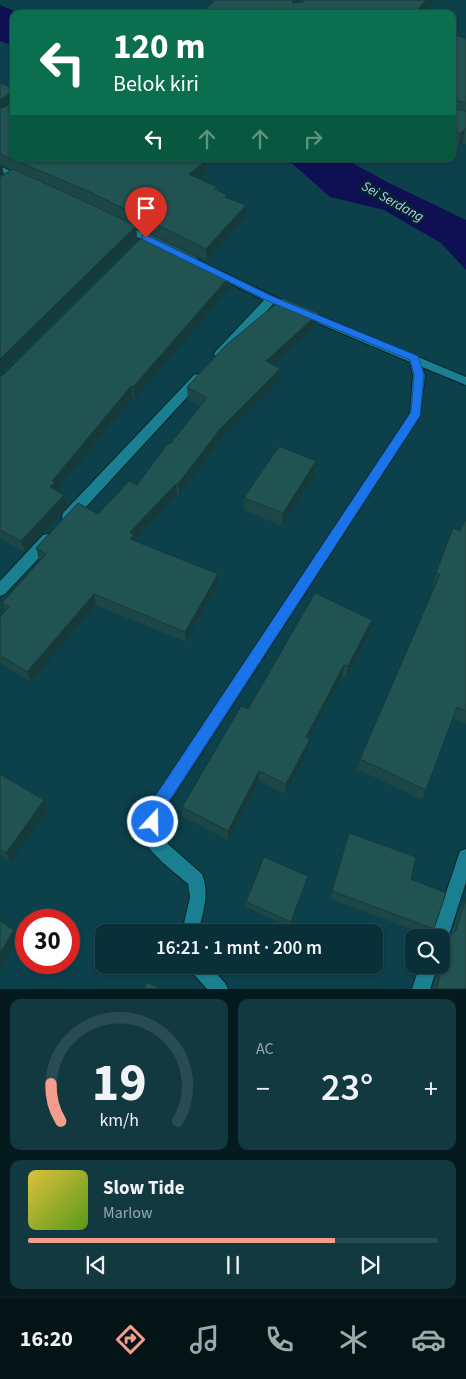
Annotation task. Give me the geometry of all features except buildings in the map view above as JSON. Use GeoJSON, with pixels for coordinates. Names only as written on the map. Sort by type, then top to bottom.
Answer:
{"type":"FeatureCollection","features":[{"type":"Feature","properties":{"kind":"street"},"geometry":{"type":"LineString","coordinates":[[0,169],[10,179],[30,183]]}},
{"type":"Feature","properties":{"kind":"street"},"geometry":{"type":"LineString","coordinates":[[113,221],[142,241],[168,248],[271,299],[466,381]]}},
{"type":"Feature","properties":{"kind":"street"},"geometry":{"type":"LineString","coordinates":[[0,590],[271,299]]}},
{"type":"Feature","properties":{"kind":"street"},"geometry":{"type":"LineString","coordinates":[[192,924],[198,897],[196,880],[163,851],[151,835],[155,810],[416,413],[419,375],[414,358]]}},
{"type":"Feature","properties":{"kind":"street"},"geometry":{"type":"LineString","coordinates":[[442,929],[466,857]]}},
{"type":"Feature","properties":{"kind":"street"},"geometry":{"type":"LineString","coordinates":[[205,974],[219,989]]}},
{"type":"Feature","properties":{"kind":"street"},"geometry":{"type":"LineString","coordinates":[[421,989],[426,974]]}},
{"type":"Feature","properties":{"kind":"water"},"geometry":{"type":"Polygon","coordinates":[[[0,5],[12,10],[10,10],[10,45],[0,41],[0,5]]]}},
{"type":"Feature","properties":{"kind":"water","name":"Sei Serdang"},"geometry":{"type":"Polygon","coordinates":[[[290,162],[350,162],[466,220],[466,270],[441,243],[384,210],[330,197],[290,162]]]}},
{"type":"Feature","properties":{"kind":"route"},"geometry":{"type":"LineString","coordinates":[[146,238],[271,299],[414,358],[419,375],[416,413],[155,810],[153,822]]}}]}
